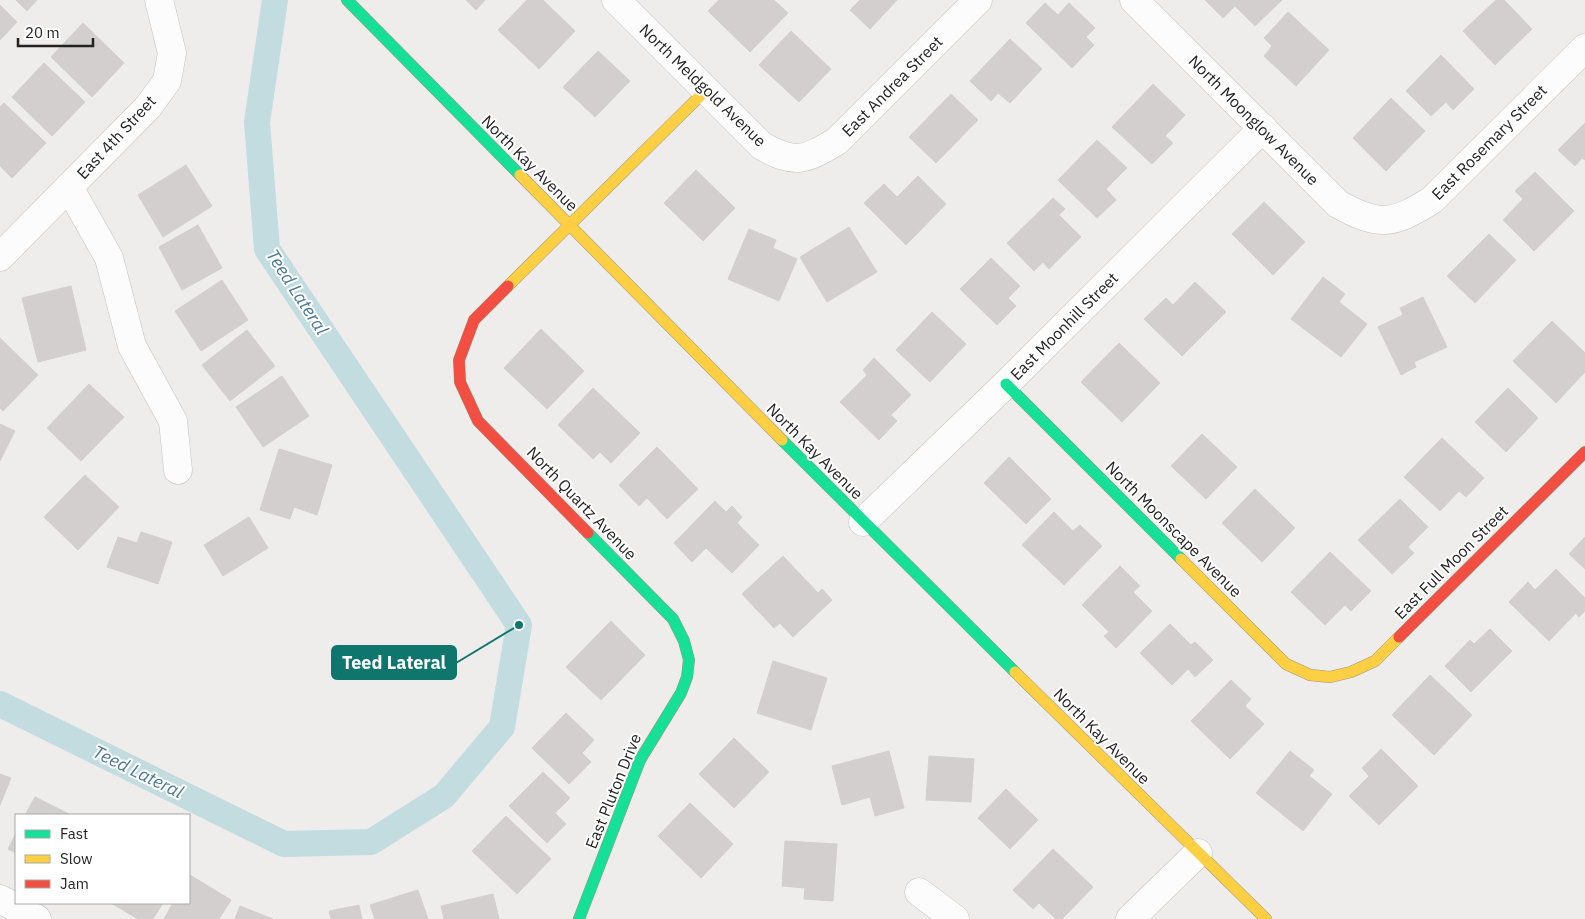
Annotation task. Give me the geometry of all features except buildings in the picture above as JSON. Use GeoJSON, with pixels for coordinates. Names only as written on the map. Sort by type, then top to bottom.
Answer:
{"type":"FeatureCollection","features":[{"type":"Feature","properties":{"kind":"street","name":"East 4th Street"},"geometry":{"type":"LineString","coordinates":[[0,257],[148,107],[166,81],[172,53],[159,0]]}},
{"type":"Feature","properties":{"kind":"street","name":"North Kay Avenue"},"geometry":{"type":"LineString","coordinates":[[346,0],[863,522],[1266,919]]}},
{"type":"Feature","properties":{"kind":"street","name":"North Meldgold Avenue"},"geometry":{"type":"LineString","coordinates":[[616,0],[762,146],[778,155],[797,160]]}},
{"type":"Feature","properties":{"kind":"street","name":"East Andrea Street"},"geometry":{"type":"LineString","coordinates":[[797,160],[817,153],[837,140],[978,0]]}},
{"type":"Feature","properties":{"kind":"street","name":"North Moonglow Avenue"},"geometry":{"type":"LineString","coordinates":[[1134,0],[1338,204],[1359,216],[1384,222]]}},
{"type":"Feature","properties":{"kind":"street","name":"East Rosemary Street"},"geometry":{"type":"LineString","coordinates":[[1384,222],[1409,214],[1432,200],[1585,48]]}},
{"type":"Feature","properties":{"kind":"street"},"geometry":{"type":"LineString","coordinates":[[569,225],[706,90]]}},
{"type":"Feature","properties":{"kind":"street","name":"East Moonhill Street"},"geometry":{"type":"LineString","coordinates":[[863,522],[1006,384],[1263,128]]}},
{"type":"Feature","properties":{"kind":"street"},"geometry":{"type":"LineString","coordinates":[[69,187],[109,258],[132,346],[173,421],[178,470]]}},
{"type":"Feature","properties":{"kind":"street","name":"North Quartz Avenue"},"geometry":{"type":"LineString","coordinates":[[569,225],[474,320],[460,345],[457,374],[465,398],[478,420],[673,619],[684,635],[688,651]]}},
{"type":"Feature","properties":{"kind":"street","name":"North Moonscape Avenue"},"geometry":{"type":"LineString","coordinates":[[1006,384],[1286,664],[1306,675],[1329,678]]}},
{"type":"Feature","properties":{"kind":"street","name":"East Full Moon Street"},"geometry":{"type":"LineString","coordinates":[[1329,678],[1352,673],[1375,662],[1585,452]]}},
{"type":"Feature","properties":{"kind":"street","name":"East Pluton Drive"},"geometry":{"type":"LineString","coordinates":[[579,919],[649,740],[678,701],[686,683],[690,666],[688,651]]}},
{"type":"Feature","properties":{"kind":"street"},"geometry":{"type":"LineString","coordinates":[[1130,919],[1198,853]]}},
{"type":"Feature","properties":{"kind":"street"},"geometry":{"type":"LineString","coordinates":[[919,892],[955,919]]}},
{"type":"Feature","properties":{"kind":"street"},"geometry":{"type":"LineString","coordinates":[[0,899],[37,919]]}},
{"type":"Feature","properties":{"kind":"waterway","name":"Teed Lateral"},"geometry":{"type":"LineString","coordinates":[[0,704],[284,844],[371,842],[444,796],[502,727],[519,625],[267,249],[257,122],[275,0]]}},
{"type":"Feature","properties":{"kind":"traffic: fast"},"geometry":{"type":"LineString","coordinates":[[347,0],[520,175]]}},
{"type":"Feature","properties":{"kind":"traffic: fast"},"geometry":{"type":"LineString","coordinates":[[1006,384],[1181,559]]}},
{"type":"Feature","properties":{"kind":"traffic: fast"},"geometry":{"type":"LineString","coordinates":[[782,440],[1015,672]]}},
{"type":"Feature","properties":{"kind":"traffic: fast"},"geometry":{"type":"LineString","coordinates":[[579,919],[640,760],[681,693],[687,677],[689,660],[684,641],[673,619],[588,533]]}},
{"type":"Feature","properties":{"kind":"traffic: slow"},"geometry":{"type":"LineString","coordinates":[[508,286],[706,90]]}},
{"type":"Feature","properties":{"kind":"traffic: slow"},"geometry":{"type":"LineString","coordinates":[[520,175],[782,440]]}},
{"type":"Feature","properties":{"kind":"traffic: slow"},"geometry":{"type":"LineString","coordinates":[[1181,559],[1286,664],[1310,675],[1330,677],[1351,672],[1375,661],[1399,637]]}},
{"type":"Feature","properties":{"kind":"traffic: slow"},"geometry":{"type":"LineString","coordinates":[[1015,672],[1266,919]]}},
{"type":"Feature","properties":{"kind":"traffic: jam"},"geometry":{"type":"LineString","coordinates":[[508,286],[474,320],[459,360],[460,382],[478,421],[588,533]]}},
{"type":"Feature","properties":{"kind":"traffic: jam"},"geometry":{"type":"LineString","coordinates":[[1399,637],[1585,452]]}},
{"type":"Feature","properties":{"kind":"place","name":"Teed Lateral"},"geometry":{"type":"Point","coordinates":[519,625]}}]}
